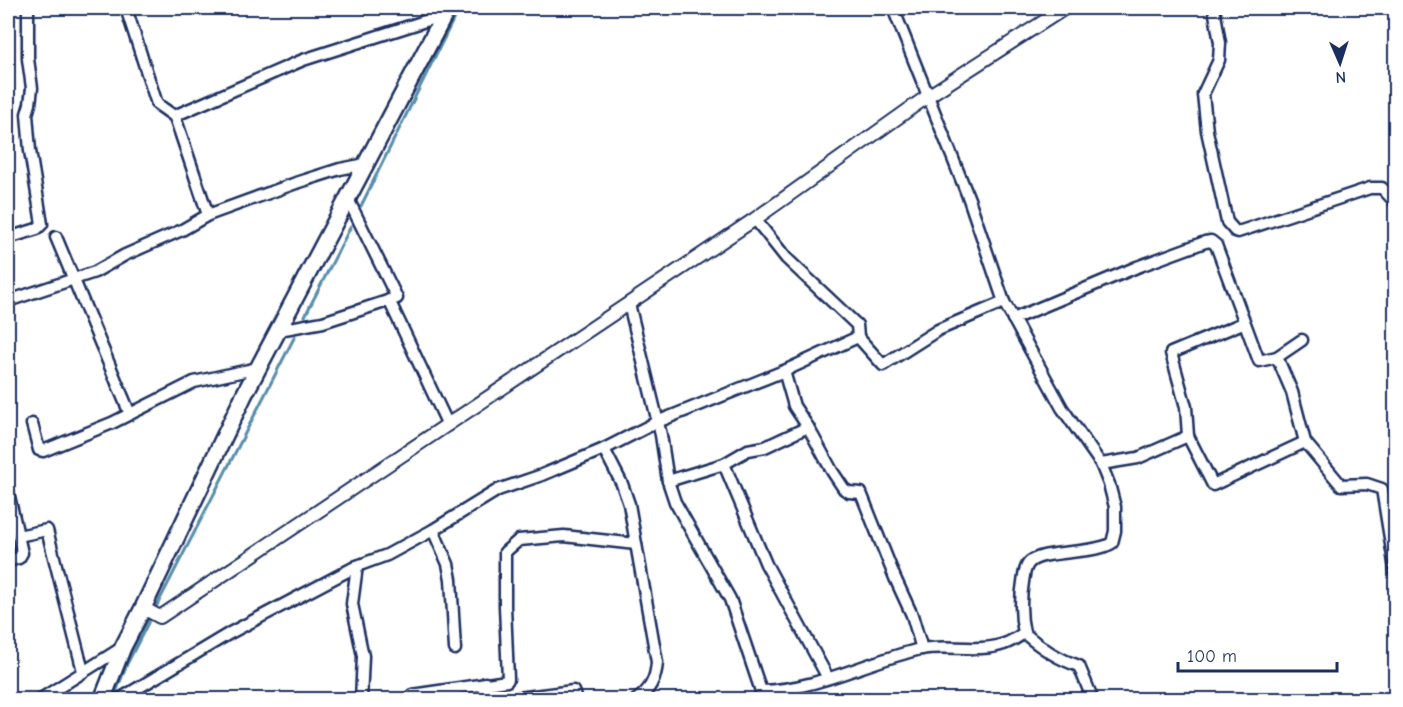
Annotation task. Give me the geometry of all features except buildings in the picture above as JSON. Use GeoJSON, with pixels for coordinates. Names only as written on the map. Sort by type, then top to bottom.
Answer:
{"type":"FeatureCollection","features":[{"type":"Feature","properties":{"kind":"main road"},"geometry":{"type":"LineString","coordinates":[[102,699],[123,646],[146,609],[244,395],[446,11]]}},
{"type":"Feature","properties":{"kind":"street"},"geometry":{"type":"LineString","coordinates":[[8,238],[37,229],[42,224],[30,151],[27,114],[32,88],[28,59],[28,8]]}},
{"type":"Feature","properties":{"kind":"street"},"geometry":{"type":"LineString","coordinates":[[126,8],[157,104],[174,116],[208,215]]}},
{"type":"Feature","properties":{"kind":"street"},"geometry":{"type":"LineString","coordinates":[[893,8],[969,199],[1004,302],[1062,408],[1101,464],[1109,484],[1116,531],[1112,543],[1103,548],[1042,556],[1029,562],[1025,570],[1020,597],[1020,618],[1024,633],[1049,653],[1079,666],[1093,699]]}},
{"type":"Feature","properties":{"kind":"street"},"geometry":{"type":"LineString","coordinates":[[146,609],[160,617],[630,304],[755,219],[928,96],[1065,8]]}},
{"type":"Feature","properties":{"kind":"street"},"geometry":{"type":"LineString","coordinates":[[1214,8],[1220,43],[1219,60],[1203,94],[1207,131],[1227,222],[1232,228],[1238,232],[1370,188],[1382,188],[1395,203]]}},
{"type":"Feature","properties":{"kind":"street"},"geometry":{"type":"LineString","coordinates":[[174,116],[303,60],[446,11]]}},
{"type":"Feature","properties":{"kind":"street"},"geometry":{"type":"LineString","coordinates":[[8,301],[95,272],[124,255],[182,230],[208,215],[296,183],[340,169],[366,164]]}},
{"type":"Feature","properties":{"kind":"street"},"geometry":{"type":"LineString","coordinates":[[279,330],[323,322],[397,298],[347,197]]}},
{"type":"Feature","properties":{"kind":"street"},"geometry":{"type":"LineString","coordinates":[[755,219],[786,258],[857,325],[858,337],[883,365],[938,330],[1004,302]]}},
{"type":"Feature","properties":{"kind":"street"},"geometry":{"type":"LineString","coordinates":[[57,237],[130,414]]}},
{"type":"Feature","properties":{"kind":"street"},"geometry":{"type":"LineString","coordinates":[[1013,319],[1137,267],[1211,241],[1216,245],[1259,361],[1277,357],[1302,340]]}},
{"type":"Feature","properties":{"kind":"street"},"geometry":{"type":"LineString","coordinates":[[389,300],[448,425]]}},
{"type":"Feature","properties":{"kind":"street"},"geometry":{"type":"LineString","coordinates":[[630,304],[668,481],[675,502],[730,599],[763,695],[804,686],[922,649],[1004,644],[1024,633]]}},
{"type":"Feature","properties":{"kind":"street"},"geometry":{"type":"LineString","coordinates":[[1244,323],[1171,353],[1186,407],[1188,436],[1213,485],[1305,442]]}},
{"type":"Feature","properties":{"kind":"street"},"geometry":{"type":"LineString","coordinates":[[118,699],[230,633],[357,566],[387,555],[498,490],[542,476],[604,449],[657,422],[784,371],[858,337]]}},
{"type":"Feature","properties":{"kind":"street"},"geometry":{"type":"LineString","coordinates":[[1277,357],[1292,392],[1305,442],[1341,484],[1366,484],[1382,489],[1395,575]]}},
{"type":"Feature","properties":{"kind":"street"},"geometry":{"type":"LineString","coordinates":[[32,424],[39,450],[43,451],[130,414],[194,382],[258,368]]}},
{"type":"Feature","properties":{"kind":"street"},"geometry":{"type":"LineString","coordinates":[[784,371],[794,406],[844,489],[861,493],[912,615],[922,649]]}},
{"type":"Feature","properties":{"kind":"street"},"geometry":{"type":"LineString","coordinates":[[668,481],[724,464],[748,450],[765,447],[808,427]]}},
{"type":"Feature","properties":{"kind":"street"},"geometry":{"type":"LineString","coordinates":[[1101,464],[1138,458],[1188,436]]}},
{"type":"Feature","properties":{"kind":"street"},"geometry":{"type":"LineString","coordinates":[[604,449],[626,494],[657,662],[653,683],[644,694],[636,699]]}},
{"type":"Feature","properties":{"kind":"street"},"geometry":{"type":"LineString","coordinates":[[724,464],[766,564],[828,678]]}},
{"type":"Feature","properties":{"kind":"street"},"geometry":{"type":"LineString","coordinates":[[8,492],[21,556],[8,561]]}},
{"type":"Feature","properties":{"kind":"street"},"geometry":{"type":"LineString","coordinates":[[18,536],[47,530],[83,671]]}},
{"type":"Feature","properties":{"kind":"street"},"geometry":{"type":"LineString","coordinates":[[433,530],[450,572],[455,649]]}},
{"type":"Feature","properties":{"kind":"street"},"geometry":{"type":"LineString","coordinates":[[408,699],[411,695],[507,681],[505,552],[519,540],[564,536],[636,544]]}},
{"type":"Feature","properties":{"kind":"street"},"geometry":{"type":"LineString","coordinates":[[357,566],[352,604],[363,656],[361,699]]}},
{"type":"Feature","properties":{"kind":"street"},"geometry":{"type":"LineString","coordinates":[[39,699],[123,646]]}},
{"type":"Feature","properties":{"kind":"street"},"geometry":{"type":"LineString","coordinates":[[485,683],[485,699]]}},
{"type":"Feature","properties":{"kind":"street"},"geometry":{"type":"LineString","coordinates":[[502,699],[573,691],[576,699]]}},
{"type":"Feature","properties":{"kind":"waterway"},"geometry":{"type":"LineString","coordinates":[[361,206],[459,8]]}},
{"type":"Feature","properties":{"kind":"waterway"},"geometry":{"type":"LineString","coordinates":[[305,316],[351,226]]}},
{"type":"Feature","properties":{"kind":"waterway"},"geometry":{"type":"LineString","coordinates":[[154,611],[295,336]]}},
{"type":"Feature","properties":{"kind":"waterway"},"geometry":{"type":"LineString","coordinates":[[113,700],[127,664],[151,617]]}}]}
